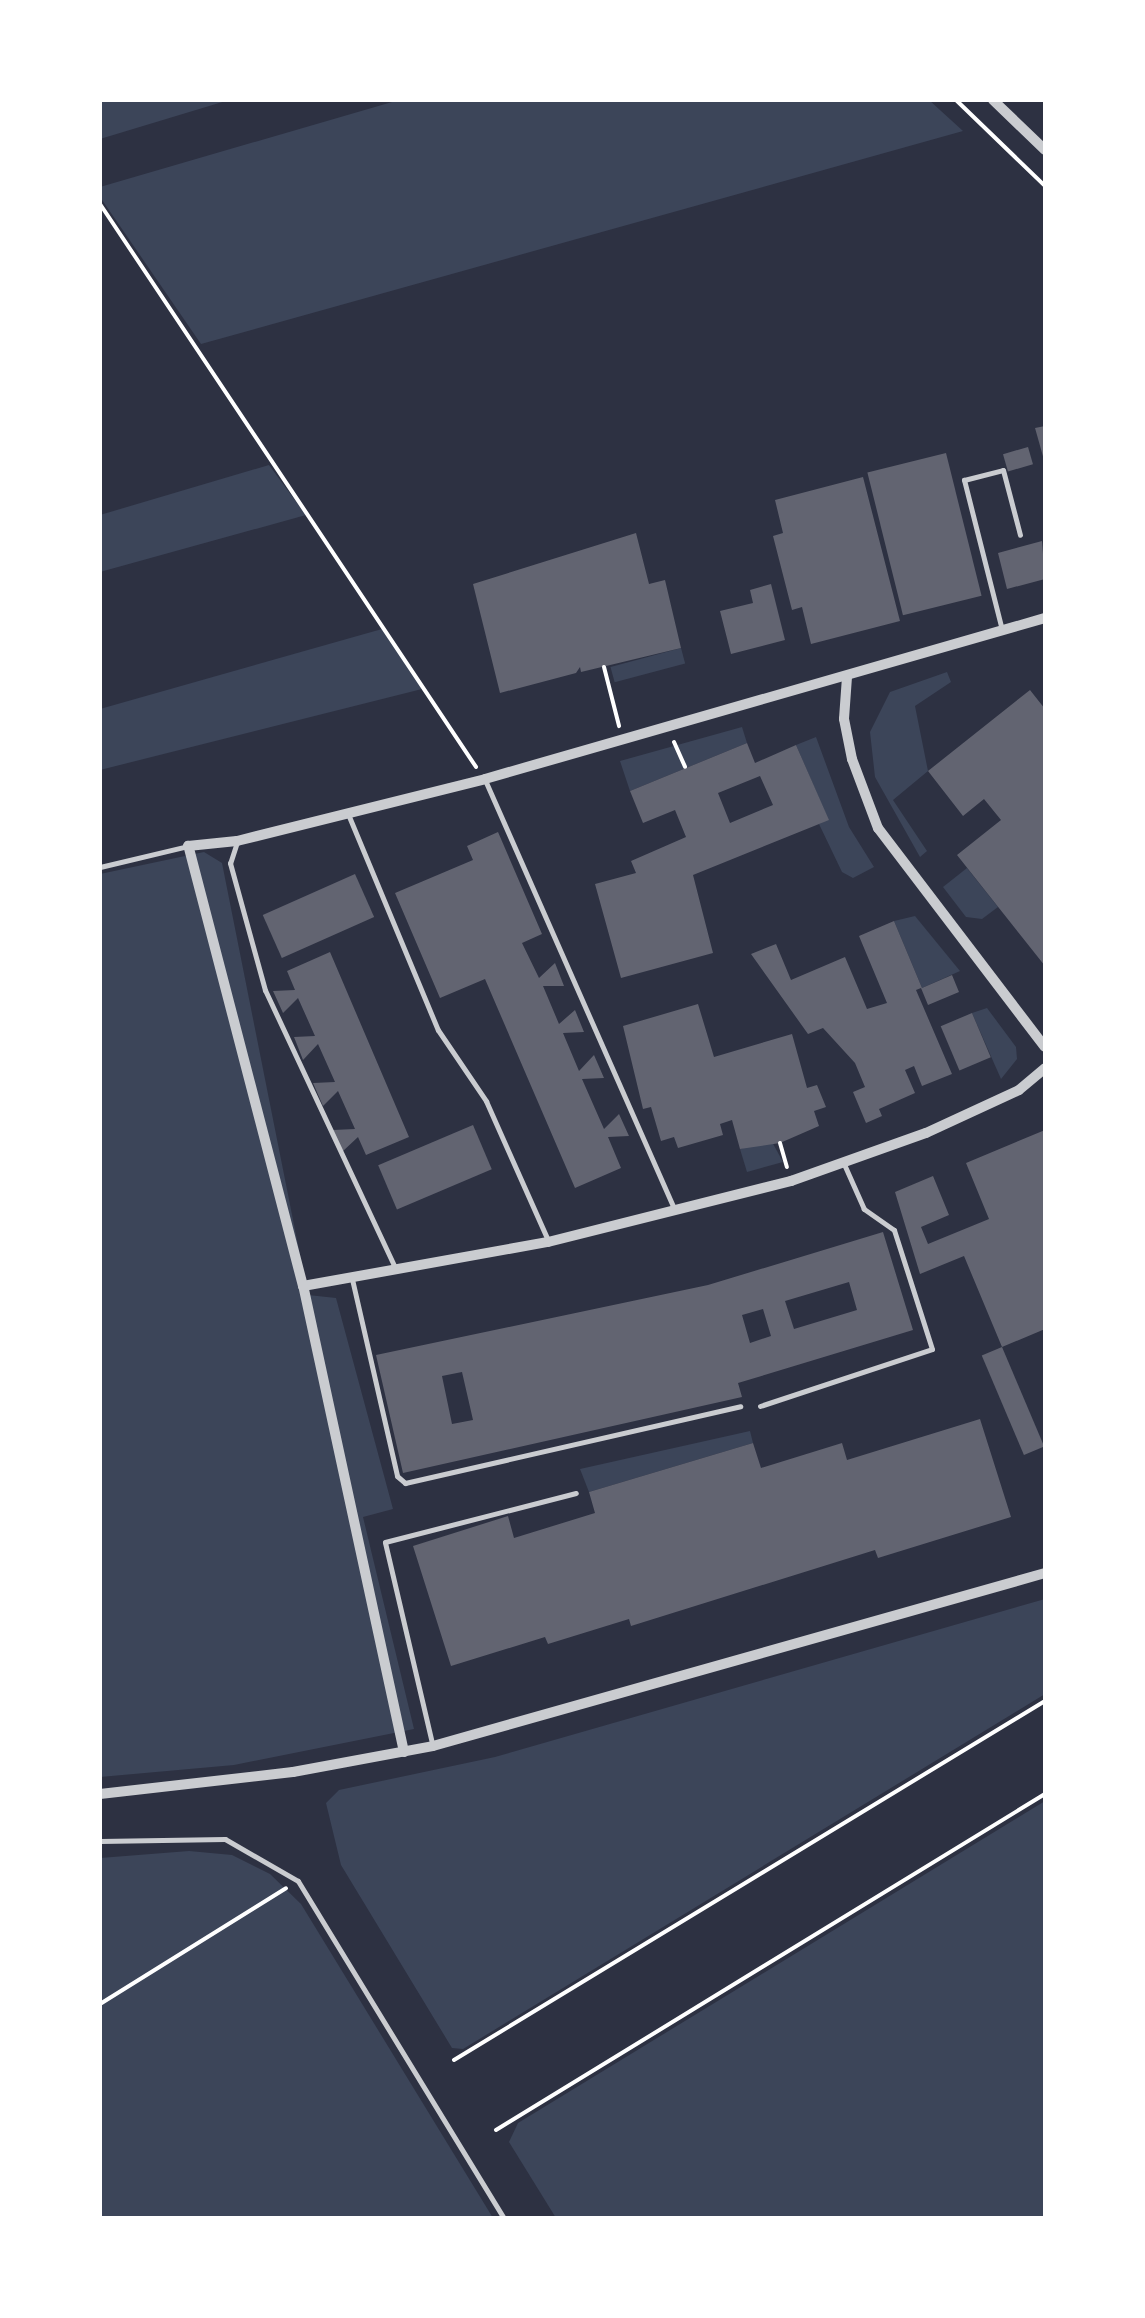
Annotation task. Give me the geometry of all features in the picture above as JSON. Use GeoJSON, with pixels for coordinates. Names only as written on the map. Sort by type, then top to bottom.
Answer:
{"type":"FeatureCollection","features":[{"type":"Feature","properties":{"kind":"street"},"geometry":{"type":"LineString","coordinates":[[994,100],[1045,150]]}},
{"type":"Feature","properties":{"kind":"street"},"geometry":{"type":"LineString","coordinates":[[404,1752],[302,1286],[188,846],[237,842],[484,779],[1045,618]]}},
{"type":"Feature","properties":{"kind":"street"},"geometry":{"type":"LineString","coordinates":[[848,677],[849,746],[878,828],[1045,1047]]}},
{"type":"Feature","properties":{"kind":"street"},"geometry":{"type":"LineString","coordinates":[[302,1286],[548,1242],[790,1181],[844,1164],[1020,1090],[1045,1068]]}},
{"type":"Feature","properties":{"kind":"street"},"geometry":{"type":"LineString","coordinates":[[100,1794],[418,1750],[1045,1573]]}},
{"type":"Feature","properties":{"kind":"lane"},"geometry":{"type":"LineString","coordinates":[[1002,631],[964,480],[1003,470],[1020,535]]}},
{"type":"Feature","properties":{"kind":"lane"},"geometry":{"type":"LineString","coordinates":[[484,779],[675,1212]]}},
{"type":"Feature","properties":{"kind":"lane"},"geometry":{"type":"LineString","coordinates":[[348,814],[438,1030],[486,1101],[548,1242]]}},
{"type":"Feature","properties":{"kind":"lane"},"geometry":{"type":"LineString","coordinates":[[237,842],[230,863],[265,990],[396,1268]]}},
{"type":"Feature","properties":{"kind":"lane"},"geometry":{"type":"LineString","coordinates":[[100,867],[188,846]]}},
{"type":"Feature","properties":{"kind":"lane"},"geometry":{"type":"LineString","coordinates":[[760,1406],[932,1349],[894,1230],[864,1208],[844,1164]]}},
{"type":"Feature","properties":{"kind":"lane"},"geometry":{"type":"LineString","coordinates":[[351,1276],[397,1476],[405,1483],[740,1406]]}},
{"type":"Feature","properties":{"kind":"lane"},"geometry":{"type":"LineString","coordinates":[[433,1746],[385,1542],[576,1493]]}},
{"type":"Feature","properties":{"kind":"lane"},"geometry":{"type":"LineString","coordinates":[[100,1841],[183,1834],[225,1839],[298,1881],[504,2218]]}},
{"type":"Feature","properties":{"kind":"path"},"geometry":{"type":"LineString","coordinates":[[956,100],[1045,186]]}},
{"type":"Feature","properties":{"kind":"path"},"geometry":{"type":"LineString","coordinates":[[100,204],[484,779]]}},
{"type":"Feature","properties":{"kind":"path"},"geometry":{"type":"LineString","coordinates":[[604,666],[622,740]]}},
{"type":"Feature","properties":{"kind":"path"},"geometry":{"type":"LineString","coordinates":[[668,728],[685,767]]}},
{"type":"Feature","properties":{"kind":"path"},"geometry":{"type":"LineString","coordinates":[[780,1143],[790,1181]]}},
{"type":"Feature","properties":{"kind":"path"},"geometry":{"type":"LineString","coordinates":[[454,2060],[1045,1701]]}},
{"type":"Feature","properties":{"kind":"path"},"geometry":{"type":"LineString","coordinates":[[496,2130],[1045,1794]]}},
{"type":"Feature","properties":{"kind":"path"},"geometry":{"type":"LineString","coordinates":[[100,2004],[298,1881]]}},
{"type":"Feature","properties":{"kind":"shaded area"},"geometry":{"type":"Polygon","coordinates":[[[100,100],[229,100],[100,139],[100,100]]]}},
{"type":"Feature","properties":{"kind":"shaded area"},"geometry":{"type":"Polygon","coordinates":[[[399,100],[929,100],[963,131],[201,344],[100,197],[100,187],[399,100]]]}},
{"type":"Feature","properties":{"kind":"shaded area"},"geometry":{"type":"Polygon","coordinates":[[[269,465],[306,515],[100,572],[100,515],[269,465]]]}},
{"type":"Feature","properties":{"kind":"shaded area"},"geometry":{"type":"Polygon","coordinates":[[[382,629],[422,689],[100,770],[100,709],[382,629]]]}},
{"type":"Feature","properties":{"kind":"shaded area"},"geometry":{"type":"Polygon","coordinates":[[[681,648],[685,663],[615,682],[610,667],[681,648]]]}},
{"type":"Feature","properties":{"kind":"shaded area"},"geometry":{"type":"Polygon","coordinates":[[[947,672],[951,682],[915,706],[928,771],[893,800],[927,851],[920,857],[875,777],[870,732],[890,692],[947,672]]]}},
{"type":"Feature","properties":{"kind":"shaded area"},"geometry":{"type":"Polygon","coordinates":[[[742,727],[747,743],[630,791],[620,761],[742,727]]]}},
{"type":"Feature","properties":{"kind":"shaded area"},"geometry":{"type":"Polygon","coordinates":[[[816,737],[849,827],[874,867],[853,878],[842,872],[819,824],[828,819],[796,745],[816,737]]]}},
{"type":"Feature","properties":{"kind":"shaded area"},"geometry":{"type":"Polygon","coordinates":[[[204,852],[222,863],[308,1295],[336,1298],[393,1509],[363,1517],[414,1729],[234,1765],[100,1777],[100,874],[204,852]]]}},
{"type":"Feature","properties":{"kind":"shaded area"},"geometry":{"type":"Polygon","coordinates":[[[967,868],[998,907],[982,919],[966,917],[943,887],[967,868]]]}},
{"type":"Feature","properties":{"kind":"shaded area"},"geometry":{"type":"Polygon","coordinates":[[[915,916],[960,971],[922,988],[894,921],[915,916]]]}},
{"type":"Feature","properties":{"kind":"shaded area"},"geometry":{"type":"Polygon","coordinates":[[[987,1008],[1016,1047],[1017,1059],[1001,1079],[972,1013],[987,1008]]]}},
{"type":"Feature","properties":{"kind":"shaded area"},"geometry":{"type":"Polygon","coordinates":[[[771,1140],[783,1162],[747,1172],[740,1149],[771,1140]]]}},
{"type":"Feature","properties":{"kind":"shaded area"},"geometry":{"type":"Polygon","coordinates":[[[750,1431],[753,1443],[589,1492],[580,1469],[750,1431]]]}},
{"type":"Feature","properties":{"kind":"shaded area"},"geometry":{"type":"Polygon","coordinates":[[[1045,1599],[1045,1694],[463,2049],[452,2048],[341,1865],[326,1803],[339,1790],[495,1757],[1045,1599]]]}},
{"type":"Feature","properties":{"kind":"shaded area"},"geometry":{"type":"Polygon","coordinates":[[[1045,1801],[1045,2218],[556,2218],[509,2142],[518,2123],[1045,1801]]]}},
{"type":"Feature","properties":{"kind":"shaded area"},"geometry":{"type":"Polygon","coordinates":[[[189,1851],[232,1855],[270,1874],[301,1904],[493,2218],[100,2218],[100,1858],[189,1851]]]}},
{"type":"Feature","properties":{"kind":"building"},"geometry":{"type":"Polygon","coordinates":[[[1045,426],[1045,460],[1044,460],[1035,428],[1045,426]]]}},
{"type":"Feature","properties":{"kind":"building"},"geometry":{"type":"Polygon","coordinates":[[[1028,447],[1033,464],[1008,471],[1003,454],[1028,447]]]}},
{"type":"Feature","properties":{"kind":"building"},"geometry":{"type":"Polygon","coordinates":[[[946,453],[982,596],[903,615],[867,473],[946,453]]]}},
{"type":"Feature","properties":{"kind":"building"},"geometry":{"type":"Polygon","coordinates":[[[863,477],[900,621],[811,644],[802,607],[792,610],[773,536],[783,533],[775,500],[863,477]]]}},
{"type":"Feature","properties":{"kind":"building"},"geometry":{"type":"Polygon","coordinates":[[[636,533],[649,584],[665,580],[681,648],[581,672],[580,667],[576,673],[500,693],[473,584],[636,533]]]}},
{"type":"Feature","properties":{"kind":"building"},"geometry":{"type":"Polygon","coordinates":[[[1042,541],[1045,579],[1007,589],[998,553],[1042,541]]]}},
{"type":"Feature","properties":{"kind":"building"},"geometry":{"type":"Polygon","coordinates":[[[771,584],[785,640],[731,654],[720,611],[753,603],[750,590],[771,584]]]}},
{"type":"Feature","properties":{"kind":"building"},"geometry":{"type":"Polygon","coordinates":[[[1030,690],[1045,709],[1045,966],[957,855],[1001,820],[984,799],[963,816],[928,771],[1030,690]]]}},
{"type":"Feature","properties":{"kind":"building"},"geometry":{"type":"Polygon","coordinates":[[[747,743],[755,763],[796,745],[829,820],[693,875],[713,953],[621,978],[595,884],[636,873],[631,861],[686,837],[675,810],[643,823],[630,791],[747,743]],[[760,776],[718,793],[730,823],[773,805],[760,776]]]}},
{"type":"Feature","properties":{"kind":"building"},"geometry":{"type":"Polygon","coordinates":[[[498,832],[542,934],[522,943],[539,978],[555,963],[564,986],[543,986],[559,1024],[575,1010],[584,1032],[563,1033],[579,1071],[594,1055],[604,1078],[582,1079],[604,1129],[619,1114],[629,1136],[608,1137],[621,1168],[575,1188],[485,979],[440,998],[395,893],[473,860],[467,846],[498,832]]]}},
{"type":"Feature","properties":{"kind":"building"},"geometry":{"type":"Polygon","coordinates":[[[355,874],[374,917],[282,958],[263,915],[355,874]]]}},
{"type":"Feature","properties":{"kind":"building"},"geometry":{"type":"Polygon","coordinates":[[[894,921],[922,988],[952,975],[959,992],[928,1005],[921,988],[916,990],[952,1074],[922,1086],[914,1066],[905,1070],[915,1093],[879,1109],[882,1116],[866,1123],[853,1092],[865,1087],[855,1063],[823,1028],[808,1034],[751,954],[776,944],[791,980],[845,957],[867,1009],[887,1003],[859,936],[894,921]]]}},
{"type":"Feature","properties":{"kind":"building"},"geometry":{"type":"Polygon","coordinates":[[[330,952],[409,1137],[366,1155],[358,1137],[342,1152],[333,1130],[355,1129],[338,1091],[323,1106],[313,1083],[335,1082],[318,1044],[303,1060],[294,1037],[315,1036],[298,998],[283,1013],[273,991],[295,990],[287,971],[330,952]]]}},
{"type":"Feature","properties":{"kind":"building"},"geometry":{"type":"Polygon","coordinates":[[[698,1004],[714,1057],[792,1034],[807,1088],[817,1085],[826,1107],[814,1111],[819,1126],[780,1143],[740,1149],[732,1120],[720,1124],[723,1135],[678,1148],[674,1137],[661,1141],[651,1107],[643,1109],[623,1026],[698,1004]]]}},
{"type":"Feature","properties":{"kind":"building"},"geometry":{"type":"Polygon","coordinates":[[[972,1013],[991,1057],[959,1070],[941,1026],[972,1013]]]}},
{"type":"Feature","properties":{"kind":"building"},"geometry":{"type":"Polygon","coordinates":[[[473,1125],[492,1169],[397,1209],[378,1165],[473,1125]]]}},
{"type":"Feature","properties":{"kind":"building"},"geometry":{"type":"Polygon","coordinates":[[[1045,1130],[1045,1329],[1002,1347],[964,1256],[920,1274],[895,1192],[933,1176],[949,1215],[921,1227],[928,1244],[989,1219],[966,1163],[1045,1130]]]}},
{"type":"Feature","properties":{"kind":"building"},"geometry":{"type":"Polygon","coordinates":[[[883,1232],[913,1330],[738,1383],[742,1397],[403,1473],[376,1355],[708,1285],[883,1232]],[[849,1282],[785,1301],[794,1329],[857,1310],[849,1282]],[[763,1309],[742,1315],[750,1343],[771,1336],[763,1309]],[[462,1372],[442,1376],[452,1424],[473,1420],[462,1372]]]}},
{"type":"Feature","properties":{"kind":"building"},"geometry":{"type":"Polygon","coordinates":[[[1002,1347],[1044,1446],[1024,1455],[982,1356],[1002,1347]]]}},
{"type":"Feature","properties":{"kind":"building"},"geometry":{"type":"Polygon","coordinates":[[[980,1419],[1011,1517],[878,1558],[875,1550],[631,1626],[629,1619],[548,1644],[545,1637],[451,1666],[413,1546],[508,1516],[514,1538],[595,1513],[589,1492],[753,1443],[761,1468],[842,1443],[847,1460],[980,1419]]]}}]}
